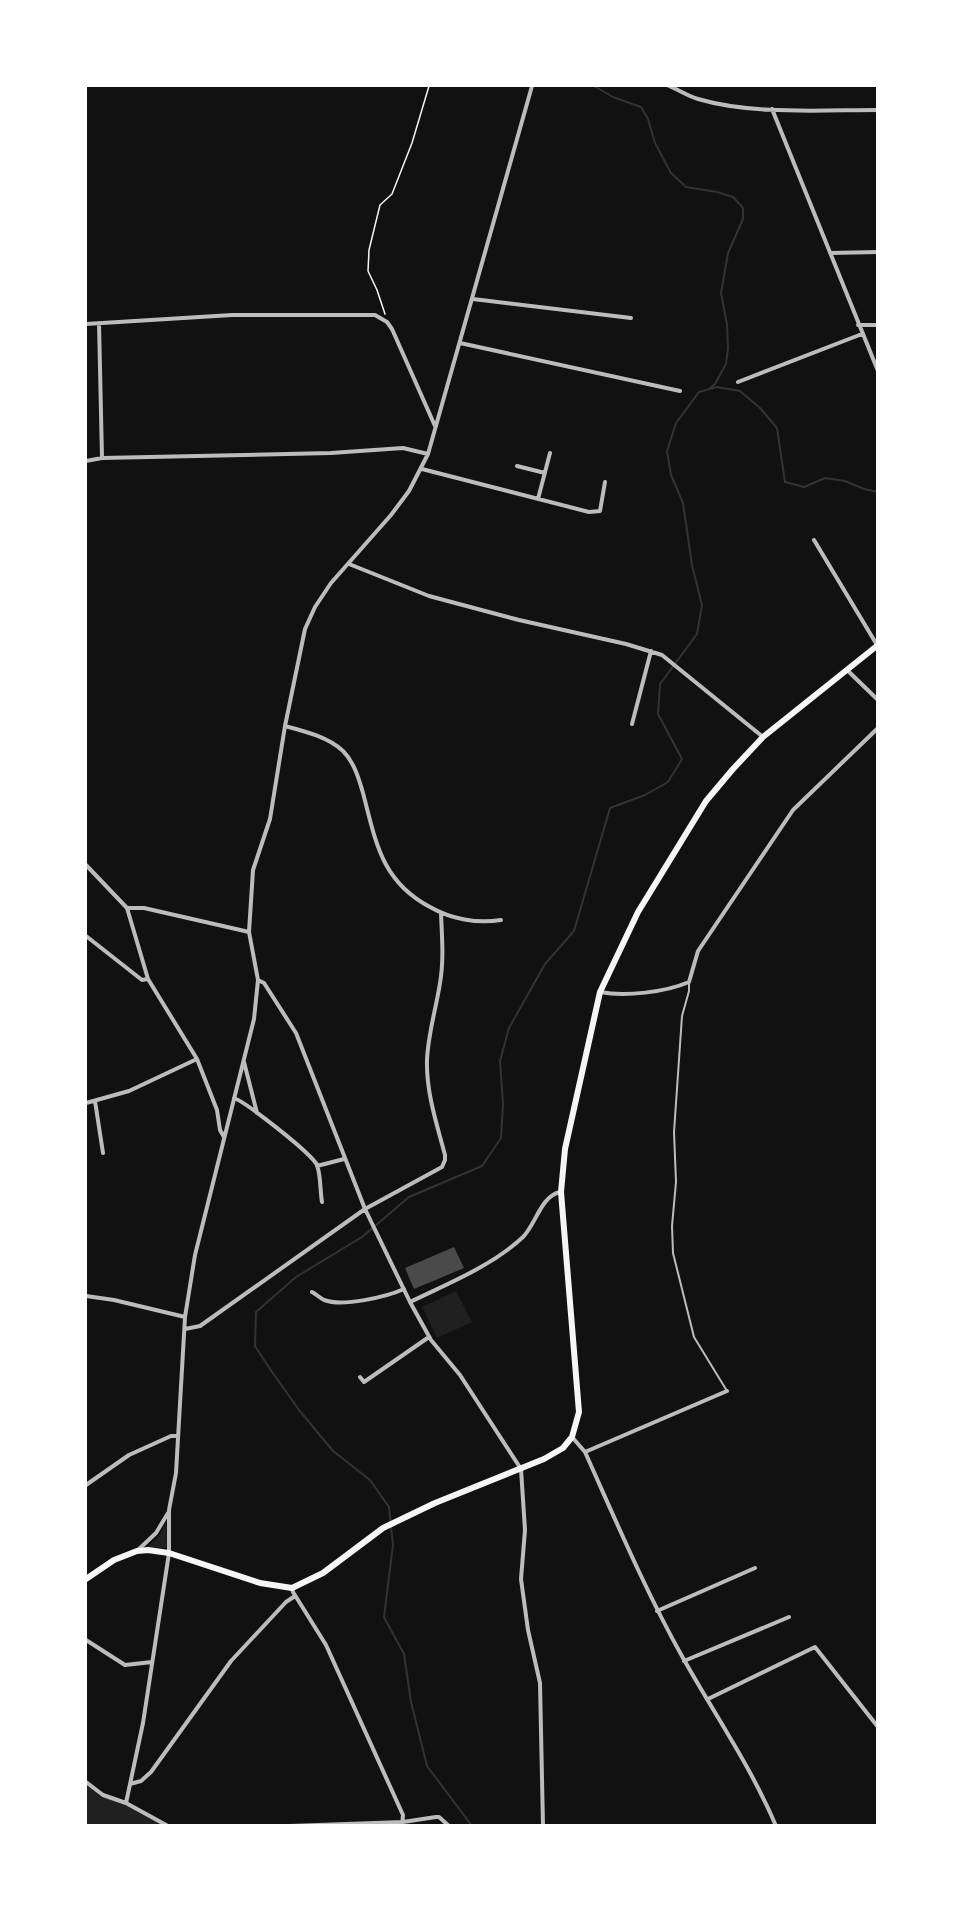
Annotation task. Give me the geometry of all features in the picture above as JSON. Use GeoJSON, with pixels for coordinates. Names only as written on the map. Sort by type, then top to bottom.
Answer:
{"type":"FeatureCollection","features":[{"type":"Feature","properties":{"kind":"main road"},"geometry":{"type":"LineString","coordinates":[[86,1580],[114,1560],[137,1551],[169,1553],[260,1583],[292,1588],[323,1573],[383,1528],[411,1514],[543,1460],[563,1448],[572,1437],[579,1412],[561,1192],[565,1149],[600,992],[638,912],[706,801],[763,737],[878,645]]}},
{"type":"Feature","properties":{"kind":"street"},"geometry":{"type":"LineString","coordinates":[[126,1803],[143,1723],[169,1553],[169,1510],[176,1473],[185,1317],[195,1255],[254,1019],[258,980],[249,932],[253,870],[270,819],[285,726],[305,629],[331,583],[391,515],[422,470],[429,454],[532,86]]}},
{"type":"Feature","properties":{"kind":"street"},"geometry":{"type":"LineString","coordinates":[[669,86],[698,99],[738,106],[772,109],[878,110]]}},
{"type":"Feature","properties":{"kind":"street"},"geometry":{"type":"LineString","coordinates":[[772,109],[878,372]]}},
{"type":"Feature","properties":{"kind":"street"},"geometry":{"type":"LineString","coordinates":[[830,253],[878,252]]}},
{"type":"Feature","properties":{"kind":"street"},"geometry":{"type":"LineString","coordinates":[[473,299],[631,318]]}},
{"type":"Feature","properties":{"kind":"street"},"geometry":{"type":"LineString","coordinates":[[86,324],[232,315],[375,315],[388,324],[435,426]]}},
{"type":"Feature","properties":{"kind":"street"},"geometry":{"type":"LineString","coordinates":[[99,323],[102,458]]}},
{"type":"Feature","properties":{"kind":"street"},"geometry":{"type":"LineString","coordinates":[[858,325],[878,325]]}},
{"type":"Feature","properties":{"kind":"street"},"geometry":{"type":"LineString","coordinates":[[738,382],[862,334]]}},
{"type":"Feature","properties":{"kind":"street"},"geometry":{"type":"LineString","coordinates":[[460,343],[680,391]]}},
{"type":"Feature","properties":{"kind":"street"},"geometry":{"type":"LineString","coordinates":[[86,461],[102,458],[331,453],[403,448],[429,454]]}},
{"type":"Feature","properties":{"kind":"street"},"geometry":{"type":"LineString","coordinates":[[538,499],[550,453]]}},
{"type":"Feature","properties":{"kind":"street"},"geometry":{"type":"LineString","coordinates":[[517,466],[545,473]]}},
{"type":"Feature","properties":{"kind":"street"},"geometry":{"type":"LineString","coordinates":[[422,470],[598,513],[602,507],[605,482]]}},
{"type":"Feature","properties":{"kind":"street"},"geometry":{"type":"LineString","coordinates":[[814,540],[878,645]]}},
{"type":"Feature","properties":{"kind":"street"},"geometry":{"type":"LineString","coordinates":[[349,564],[429,596],[519,620],[626,644],[666,657],[763,737]]}},
{"type":"Feature","properties":{"kind":"street"},"geometry":{"type":"LineString","coordinates":[[632,724],[651,651]]}},
{"type":"Feature","properties":{"kind":"street"},"geometry":{"type":"LineString","coordinates":[[847,670],[878,700]]}},
{"type":"Feature","properties":{"kind":"street"},"geometry":{"type":"LineString","coordinates":[[285,726],[307,732],[343,751],[358,776],[380,857],[399,885],[417,900],[441,914],[476,921],[501,920]]}},
{"type":"Feature","properties":{"kind":"street"},"geometry":{"type":"LineString","coordinates":[[600,992],[641,993],[689,982],[698,951],[793,810],[878,728]]}},
{"type":"Feature","properties":{"kind":"street"},"geometry":{"type":"LineString","coordinates":[[86,865],[127,908],[148,979],[197,1059],[217,1110],[221,1134],[224,1137]]}},
{"type":"Feature","properties":{"kind":"street"},"geometry":{"type":"LineString","coordinates":[[127,908],[144,908],[249,932]]}},
{"type":"Feature","properties":{"kind":"street"},"geometry":{"type":"LineString","coordinates":[[185,1329],[200,1326],[365,1209],[442,1167],[446,1161],[431,1098],[427,1061],[432,1021],[441,982],[443,955],[441,914]]}},
{"type":"Feature","properties":{"kind":"street"},"geometry":{"type":"LineString","coordinates":[[86,936],[142,980],[148,979]]}},
{"type":"Feature","properties":{"kind":"street"},"geometry":{"type":"LineString","coordinates":[[258,980],[264,983],[296,1033],[365,1209],[410,1302],[429,1336],[460,1375],[521,1469],[525,1530],[521,1579],[528,1630],[540,1683],[543,1826]]}},
{"type":"Feature","properties":{"kind":"street"},"geometry":{"type":"LineString","coordinates":[[86,1103],[129,1091],[197,1059]]}},
{"type":"Feature","properties":{"kind":"street"},"geometry":{"type":"LineString","coordinates":[[243,1061],[257,1113]]}},
{"type":"Feature","properties":{"kind":"street"},"geometry":{"type":"LineString","coordinates":[[234,1098],[257,1113],[317,1166],[322,1202]]}},
{"type":"Feature","properties":{"kind":"street"},"geometry":{"type":"LineString","coordinates":[[95,1101],[103,1153]]}},
{"type":"Feature","properties":{"kind":"street"},"geometry":{"type":"LineString","coordinates":[[317,1166],[344,1159]]}},
{"type":"Feature","properties":{"kind":"street"},"geometry":{"type":"LineString","coordinates":[[410,1302],[507,1251],[530,1229],[549,1197],[561,1192]]}},
{"type":"Feature","properties":{"kind":"street"},"geometry":{"type":"LineString","coordinates":[[312,1292],[324,1300],[334,1302],[378,1297],[404,1289]]}},
{"type":"Feature","properties":{"kind":"street"},"geometry":{"type":"LineString","coordinates":[[86,1296],[114,1300],[185,1317]]}},
{"type":"Feature","properties":{"kind":"street"},"geometry":{"type":"LineString","coordinates":[[360,1377],[364,1382],[429,1336]]}},
{"type":"Feature","properties":{"kind":"street"},"geometry":{"type":"LineString","coordinates":[[585,1452],[727,1391]]}},
{"type":"Feature","properties":{"kind":"street"},"geometry":{"type":"LineString","coordinates":[[86,1485],[129,1455],[171,1436],[178,1436]]}},
{"type":"Feature","properties":{"kind":"street"},"geometry":{"type":"LineString","coordinates":[[572,1437],[585,1452],[657,1611],[760,1789],[776,1826]]}},
{"type":"Feature","properties":{"kind":"street"},"geometry":{"type":"LineString","coordinates":[[137,1551],[156,1533],[169,1510]]}},
{"type":"Feature","properties":{"kind":"street"},"geometry":{"type":"LineString","coordinates":[[657,1611],[756,1568]]}},
{"type":"Feature","properties":{"kind":"street"},"geometry":{"type":"LineString","coordinates":[[292,1588],[326,1645],[403,1815],[403,1824]]}},
{"type":"Feature","properties":{"kind":"street"},"geometry":{"type":"LineString","coordinates":[[130,1784],[141,1781],[151,1772],[231,1661],[286,1602],[295,1596]]}},
{"type":"Feature","properties":{"kind":"street"},"geometry":{"type":"LineString","coordinates":[[684,1661],[789,1617]]}},
{"type":"Feature","properties":{"kind":"street"},"geometry":{"type":"LineString","coordinates":[[86,1640],[124,1665],[152,1662]]}},
{"type":"Feature","properties":{"kind":"street"},"geometry":{"type":"LineString","coordinates":[[708,1699],[815,1647],[878,1727]]}},
{"type":"Feature","properties":{"kind":"street"},"geometry":{"type":"LineString","coordinates":[[86,1782],[103,1795],[126,1803],[168,1826]]}},
{"type":"Feature","properties":{"kind":"street"},"geometry":{"type":"LineString","coordinates":[[289,1826],[403,1824],[436,1817],[448,1826]]}},
{"type":"Feature","properties":{"kind":"lane"},"geometry":{"type":"LineString","coordinates":[[689,982],[689,992],[682,1016],[674,1132],[676,1182],[672,1226],[673,1254],[694,1337],[727,1391]]}},
{"type":"Feature","properties":{"kind":"path"},"geometry":{"type":"LineString","coordinates":[[388,324],[368,271],[369,250],[380,205],[392,194],[412,143],[429,86]]}},
{"type":"Feature","properties":{"kind":"shaded area"},"geometry":{"type":"Polygon","coordinates":[[[456,1291],[472,1322],[437,1338],[422,1307],[456,1291]]]}},
{"type":"Feature","properties":{"kind":"shaded area"},"geometry":{"type":"Polygon","coordinates":[[[166,1523],[167,1548],[147,1547],[158,1538],[166,1523]]]}},
{"type":"Feature","properties":{"kind":"shaded area"},"geometry":{"type":"Polygon","coordinates":[[[86,1780],[102,1793],[170,1825],[86,1825],[86,1780]]]}},
{"type":"Feature","properties":{"kind":"building"},"geometry":{"type":"Polygon","coordinates":[[[454,1247],[464,1268],[414,1289],[405,1268],[454,1247]]]}},
{"type":"Feature","properties":{"kind":"waterway"},"geometry":{"type":"LineString","coordinates":[[594,86],[613,97],[641,107],[648,119],[655,143],[671,173],[686,187],[733,197],[743,208],[743,219],[728,253],[721,293],[727,324],[726,364],[715,384],[709,389]]}},
{"type":"Feature","properties":{"kind":"waterway"},"geometry":{"type":"LineString","coordinates":[[472,1826],[427,1766],[411,1702],[404,1654],[384,1617],[393,1545],[389,1507],[370,1480],[333,1451],[299,1410],[270,1369],[255,1346],[256,1312],[296,1277],[362,1237],[409,1197],[482,1166],[501,1138],[503,1104],[500,1061],[509,1028],[545,964],[574,931],[610,808],[645,795],[668,782],[682,759],[658,714],[660,684],[697,634],[702,605],[692,565],[683,503],[671,475],[667,451],[676,423],[699,392],[717,387],[740,391],[760,408],[777,428],[785,482],[804,487],[825,478],[845,481],[878,492]]}}]}
